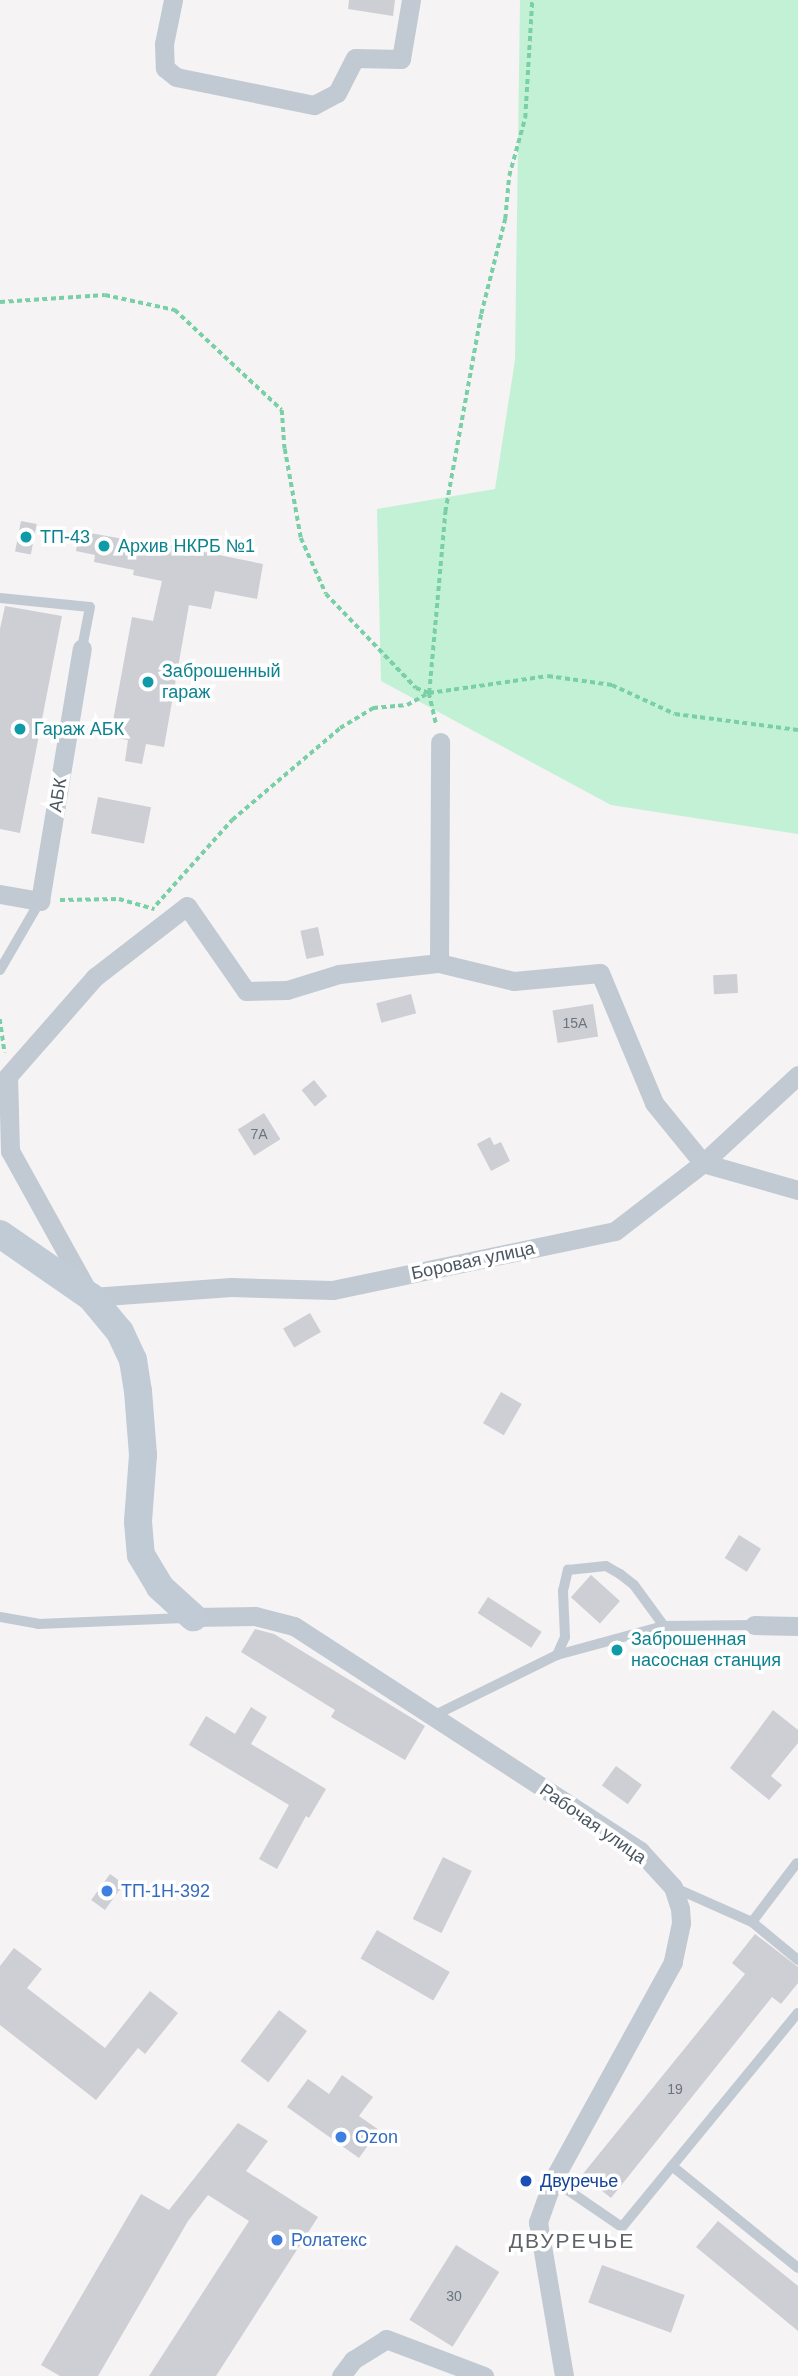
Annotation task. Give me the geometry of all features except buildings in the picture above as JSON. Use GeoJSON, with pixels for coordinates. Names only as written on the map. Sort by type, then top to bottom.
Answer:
{"type":"FeatureCollection","features":[{"type":"Feature","properties":{"kind":"street"},"geometry":{"type":"LineString","coordinates":[[173,0],[164,44],[166,68],[176,76],[314,105],[337,93],[355,58],[401,59],[411,0]]}},
{"type":"Feature","properties":{"kind":"street","name":"АБК"},"geometry":{"type":"LineString","coordinates":[[40,901],[82,648]]}},
{"type":"Feature","properties":{"kind":"street"},"geometry":{"type":"LineString","coordinates":[[439,963],[440,742]]}},
{"type":"Feature","properties":{"kind":"street"},"geometry":{"type":"LineString","coordinates":[[0,894],[40,901]]}},
{"type":"Feature","properties":{"kind":"street"},"geometry":{"type":"LineString","coordinates":[[192,1617],[160,1587],[141,1555],[138,1522],[143,1455],[133,1360],[120,1332],[91,1297],[10,1151],[8,1076],[95,976],[187,906],[246,990],[287,990],[340,974],[439,963],[514,981],[600,973],[654,1103],[703,1163],[798,1190]]}},
{"type":"Feature","properties":{"kind":"street","name":"Боровая улица"},"geometry":{"type":"LineString","coordinates":[[91,1297],[231,1287],[332,1290],[615,1231],[703,1163],[798,1075]]}},
{"type":"Feature","properties":{"kind":"street"},"geometry":{"type":"LineString","coordinates":[[0,1234],[91,1297]]}},
{"type":"Feature","properties":{"kind":"street","name":"Рабочая улица"},"geometry":{"type":"LineString","coordinates":[[192,1617],[255,1616],[294,1626],[640,1851],[673,1887],[681,1923],[673,1962],[553,2180],[538,2222],[564,2376]]}},
{"type":"Feature","properties":{"kind":"street"},"geometry":{"type":"LineString","coordinates":[[754,1625],[798,1626]]}},
{"type":"Feature","properties":{"kind":"street"},"geometry":{"type":"LineString","coordinates":[[341,2376],[353,2360],[387,2339],[484,2376]]}},
{"type":"Feature","properties":{"kind":"lane"},"geometry":{"type":"LineString","coordinates":[[0,598],[90,607],[82,648]]}},
{"type":"Feature","properties":{"kind":"lane"},"geometry":{"type":"LineString","coordinates":[[0,970],[40,901]]}},
{"type":"Feature","properties":{"kind":"lane"},"geometry":{"type":"LineString","coordinates":[[557,1655],[565,1637],[563,1591],[568,1570],[606,1566],[620,1574],[634,1586],[664,1626]]}},
{"type":"Feature","properties":{"kind":"lane"},"geometry":{"type":"LineString","coordinates":[[0,1618],[38,1624],[192,1617]]}},
{"type":"Feature","properties":{"kind":"lane"},"geometry":{"type":"LineString","coordinates":[[433,1716],[557,1655],[664,1626],[754,1625]]}},
{"type":"Feature","properties":{"kind":"lane"},"geometry":{"type":"LineString","coordinates":[[752,1922],[797,1863]]}},
{"type":"Feature","properties":{"kind":"lane"},"geometry":{"type":"LineString","coordinates":[[673,1887],[752,1922],[798,1960]]}},
{"type":"Feature","properties":{"kind":"lane"},"geometry":{"type":"LineString","coordinates":[[553,2180],[622,2227],[798,2013]]}},
{"type":"Feature","properties":{"kind":"lane"},"geometry":{"type":"LineString","coordinates":[[672,2166],[798,2268]]}},
{"type":"Feature","properties":{"kind":"path"},"geometry":{"type":"LineString","coordinates":[[440,742],[429,693],[445,512],[481,314],[505,219],[509,176],[525,118],[532,0]]}},
{"type":"Feature","properties":{"kind":"path"},"geometry":{"type":"LineString","coordinates":[[0,302],[105,295],[175,310],[282,410],[285,449],[301,538],[326,594],[416,688],[429,693]]}},
{"type":"Feature","properties":{"kind":"path"},"geometry":{"type":"LineString","coordinates":[[153,908],[217,833],[340,728],[373,708],[407,705],[429,693],[548,676],[584,679],[630,691],[675,714],[798,730]]}},
{"type":"Feature","properties":{"kind":"path"},"geometry":{"type":"LineString","coordinates":[[40,901],[120,899],[153,908],[171,918]]}},
{"type":"Feature","properties":{"kind":"path"},"geometry":{"type":"LineString","coordinates":[[0,1019],[8,1076]]}},
{"type":"Feature","properties":{"kind":"green space"},"geometry":{"type":"Polygon","coordinates":[[[520,0],[798,0],[798,834],[611,805],[381,681],[377,509],[495,489],[515,360],[520,0]]]}},
{"type":"Feature","properties":{"kind":"place","name":"ТП-43"},"geometry":{"type":"Point","coordinates":[26,537]}},
{"type":"Feature","properties":{"kind":"place","name":"Архив НКРБ №1"},"geometry":{"type":"Point","coordinates":[104,546]}},
{"type":"Feature","properties":{"kind":"place","name":"Заброшенный гараж"},"geometry":{"type":"Point","coordinates":[148,682]}},
{"type":"Feature","properties":{"kind":"place","name":"Гараж АБК"},"geometry":{"type":"Point","coordinates":[20,729]}},
{"type":"Feature","properties":{"kind":"place","name":"Заброшенная насосная станция"},"geometry":{"type":"Point","coordinates":[617,1650]}},
{"type":"Feature","properties":{"kind":"place","name":"ТП-1Н-392"},"geometry":{"type":"Point","coordinates":[107,1891]}},
{"type":"Feature","properties":{"kind":"place","name":"Ozon"},"geometry":{"type":"Point","coordinates":[341,2137]}},
{"type":"Feature","properties":{"kind":"place","name":"Двуречье"},"geometry":{"type":"Point","coordinates":[526,2181]}},
{"type":"Feature","properties":{"kind":"place","name":"Ролатекс"},"geometry":{"type":"Point","coordinates":[277,2240]}},
{"type":"Feature","properties":{"kind":"district","name":"ДВУРЕЧЬЕ"},"geometry":{"type":"Point","coordinates":[572,2241]}}]}
